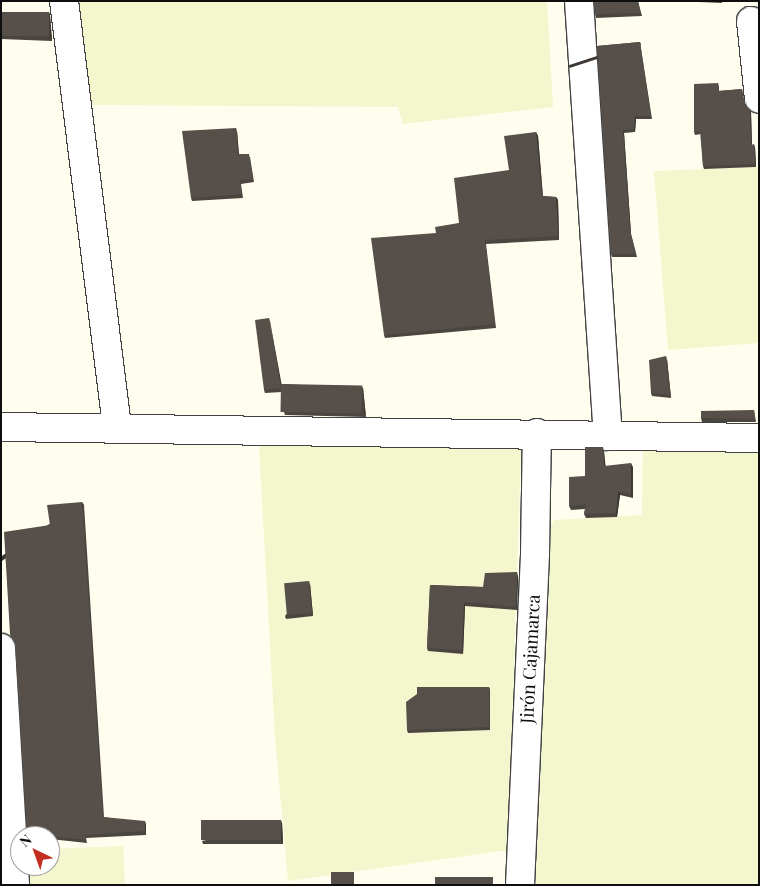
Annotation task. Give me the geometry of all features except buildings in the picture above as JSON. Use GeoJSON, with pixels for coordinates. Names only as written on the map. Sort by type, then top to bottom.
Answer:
{"type":"FeatureCollection","features":[{"type":"Feature","properties":{"kind":"street"},"geometry":{"type":"LineString","coordinates":[[64,1],[117,429]]}},
{"type":"Feature","properties":{"kind":"street"},"geometry":{"type":"LineString","coordinates":[[579,1],[608,436]]}},
{"type":"Feature","properties":{"kind":"street"},"geometry":{"type":"LineString","coordinates":[[751,21],[759,98]]}},
{"type":"Feature","properties":{"kind":"street"},"geometry":{"type":"LineString","coordinates":[[1,427],[537,433],[759,438]]}},
{"type":"Feature","properties":{"kind":"street","name":"Jirón Cajamarca"},"geometry":{"type":"LineString","coordinates":[[520,885],[535,554],[537,433]]}},
{"type":"Feature","properties":{"kind":"street"},"geometry":{"type":"LineString","coordinates":[[1,648],[14,885]]}},
{"type":"Feature","properties":{"kind":"green space"},"geometry":{"type":"Polygon","coordinates":[[[75,1],[547,1],[553,107],[403,124],[398,107],[88,105],[75,1]]]}},
{"type":"Feature","properties":{"kind":"green space"},"geometry":{"type":"Polygon","coordinates":[[[759,167],[759,343],[668,350],[654,171],[759,167]]]}},
{"type":"Feature","properties":{"kind":"green space"},"geometry":{"type":"Polygon","coordinates":[[[643,444],[759,446],[759,885],[531,885],[533,775],[547,632],[551,525],[554,520],[642,515],[643,444]]]}},
{"type":"Feature","properties":{"kind":"green space"},"geometry":{"type":"Polygon","coordinates":[[[516,445],[521,451],[508,850],[288,881],[275,737],[259,446],[516,445]]]}},
{"type":"Feature","properties":{"kind":"green space"},"geometry":{"type":"Polygon","coordinates":[[[123,846],[125,885],[23,885],[22,876],[60,876],[60,849],[123,846]]]}}]}
